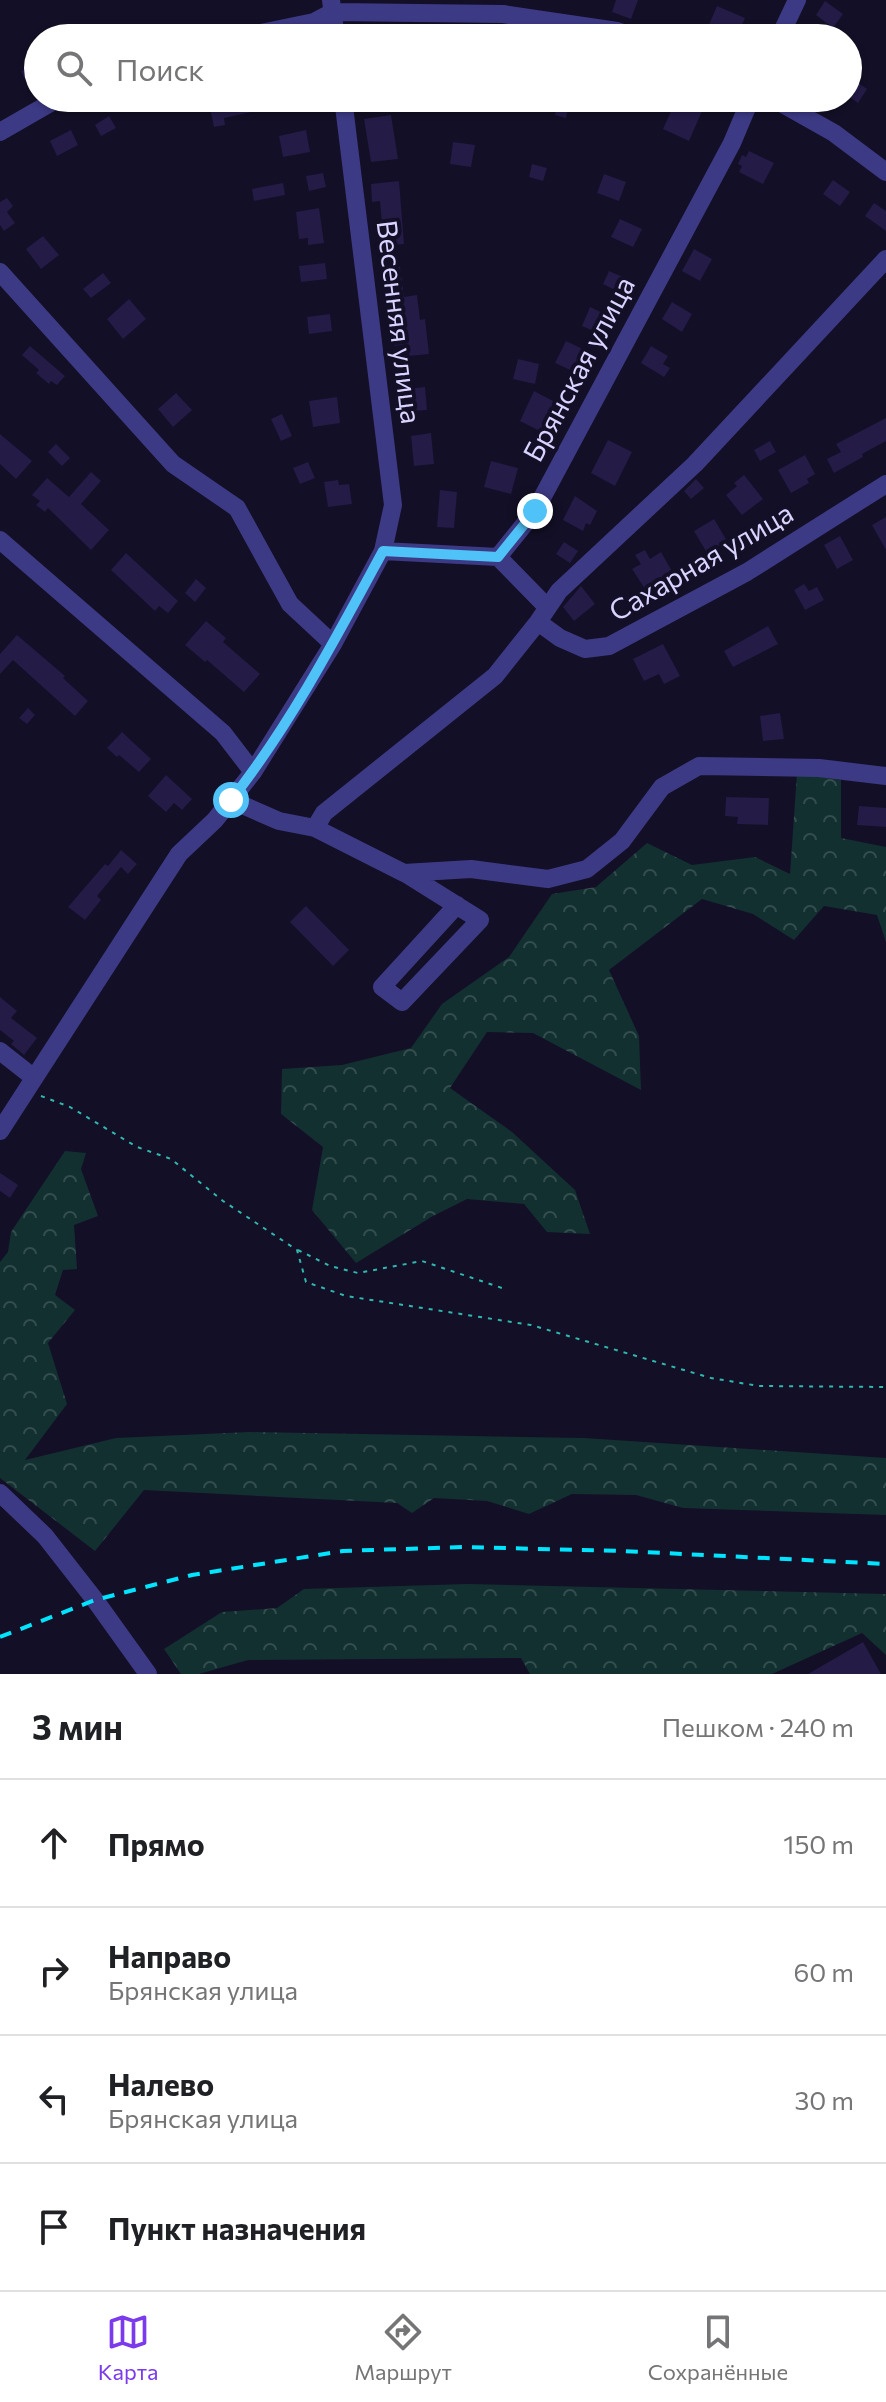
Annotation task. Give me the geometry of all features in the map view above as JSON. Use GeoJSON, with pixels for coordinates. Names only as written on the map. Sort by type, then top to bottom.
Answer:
{"type":"FeatureCollection","features":[{"type":"Feature","properties":{"kind":"street"},"geometry":{"type":"LineString","coordinates":[[786,24],[797,0]]}},
{"type":"Feature","properties":{"kind":"street"},"geometry":{"type":"LineString","coordinates":[[304,24],[314,22],[332,6],[503,14],[570,24]]}},
{"type":"Feature","properties":{"kind":"street"},"geometry":{"type":"LineString","coordinates":[[0,132],[35,112]]}},
{"type":"Feature","properties":{"kind":"street","name":"Весенняя улица"},"geometry":{"type":"LineString","coordinates":[[0,1131],[179,854],[215,820],[253,772],[333,644],[383,551],[393,505],[345,112]]}},
{"type":"Feature","properties":{"kind":"street","name":"Брянская улица"},"geometry":{"type":"LineString","coordinates":[[498,557],[535,511],[725,157],[745,112]]}},
{"type":"Feature","properties":{"kind":"street"},"geometry":{"type":"LineString","coordinates":[[797,112],[834,133],[886,172]]}},
{"type":"Feature","properties":{"kind":"street"},"geometry":{"type":"LineString","coordinates":[[315,828],[324,813],[495,676],[559,591],[695,464],[886,259]]}},
{"type":"Feature","properties":{"kind":"street"},"geometry":{"type":"LineString","coordinates":[[0,272],[173,464],[237,508],[290,604],[333,644]]}},
{"type":"Feature","properties":{"kind":"street","name":"Сахарная улица"},"geometry":{"type":"LineString","coordinates":[[498,557],[560,638],[585,649],[609,646],[747,572],[886,484]]}},
{"type":"Feature","properties":{"kind":"street"},"geometry":{"type":"LineString","coordinates":[[0,540],[223,733],[253,772]]}},
{"type":"Feature","properties":{"kind":"street"},"geometry":{"type":"LineString","coordinates":[[383,551],[498,557]]}},
{"type":"Feature","properties":{"kind":"street"},"geometry":{"type":"LineString","coordinates":[[404,873],[471,869],[548,879],[587,869],[622,841],[662,787],[699,766],[819,768],[886,776]]}},
{"type":"Feature","properties":{"kind":"street"},"geometry":{"type":"LineString","coordinates":[[231,800],[279,821],[315,828],[404,873],[457,905],[480,920],[402,1002],[382,987],[457,905]]}},
{"type":"Feature","properties":{"kind":"street"},"geometry":{"type":"LineString","coordinates":[[0,1051],[29,1084]]}},
{"type":"Feature","properties":{"kind":"street"},"geometry":{"type":"LineString","coordinates":[[0,1493],[45,1536],[148,1674]]}},
{"type":"Feature","properties":{"kind":"path"},"geometry":{"type":"LineString","coordinates":[[29,1084],[137,1147],[171,1159],[223,1201],[297,1250],[330,1266],[358,1273],[422,1261],[502,1288]]}},
{"type":"Feature","properties":{"kind":"path"},"geometry":{"type":"LineString","coordinates":[[297,1250],[306,1282],[346,1296],[531,1325],[711,1378],[759,1386],[886,1387]]}},
{"type":"Feature","properties":{"kind":"green space"},"geometry":{"type":"Polygon","coordinates":[[[797,773],[841,780],[841,838],[886,847],[886,942],[877,915],[824,906],[794,940],[753,914],[702,899],[609,970],[639,1036],[641,1090],[533,1033],[487,1032],[450,1088],[512,1132],[575,1190],[590,1234],[547,1232],[524,1204],[467,1199],[356,1263],[312,1210],[323,1147],[281,1114],[282,1069],[342,1065],[411,1048],[442,1004],[509,957],[552,894],[596,887],[647,843],[692,865],[755,857],[790,874],[797,773]]]}},
{"type":"Feature","properties":{"kind":"green space"},"geometry":{"type":"Polygon","coordinates":[[[65,1151],[86,1153],[81,1169],[98,1216],[74,1225],[77,1269],[63,1270],[55,1295],[75,1310],[48,1343],[67,1404],[25,1460],[116,1438],[249,1432],[584,1438],[886,1458],[886,1515],[683,1508],[636,1495],[572,1494],[529,1514],[487,1501],[434,1498],[412,1513],[397,1503],[144,1490],[95,1551],[0,1478],[0,1262],[8,1252],[11,1232],[65,1151]]]}},
{"type":"Feature","properties":{"kind":"green space"},"geometry":{"type":"Polygon","coordinates":[[[467,1584],[886,1594],[886,1655],[862,1633],[772,1674],[530,1674],[521,1658],[248,1660],[199,1674],[181,1674],[164,1649],[222,1612],[277,1608],[304,1589],[467,1584]]]}},
{"type":"Feature","properties":{"kind":"building"},"geometry":{"type":"Polygon","coordinates":[[[616,0],[638,0],[631,19],[612,12],[616,0]]]}},
{"type":"Feature","properties":{"kind":"building"},"geometry":{"type":"Polygon","coordinates":[[[825,1],[843,14],[836,24],[828,24],[816,15],[825,1]]]}},
{"type":"Feature","properties":{"kind":"building"},"geometry":{"type":"Polygon","coordinates":[[[717,6],[745,18],[742,24],[709,24],[717,6]]]}},
{"type":"Feature","properties":{"kind":"building"},"geometry":{"type":"Polygon","coordinates":[[[211,112],[251,112],[224,118],[225,125],[214,127],[211,112]]]}},
{"type":"Feature","properties":{"kind":"building"},"geometry":{"type":"Polygon","coordinates":[[[556,112],[567,112],[566,118],[555,115],[556,112]]]}},
{"type":"Feature","properties":{"kind":"building"},"geometry":{"type":"Polygon","coordinates":[[[671,112],[702,112],[689,141],[663,129],[671,112]]]}},
{"type":"Feature","properties":{"kind":"building"},"geometry":{"type":"Polygon","coordinates":[[[391,115],[398,159],[371,162],[364,119],[391,115]]]}},
{"type":"Feature","properties":{"kind":"building"},"geometry":{"type":"Polygon","coordinates":[[[109,116],[116,128],[101,136],[95,125],[109,116]]]}},
{"type":"Feature","properties":{"kind":"building"},"geometry":{"type":"Polygon","coordinates":[[[71,130],[78,145],[57,156],[50,141],[71,130]]]}},
{"type":"Feature","properties":{"kind":"building"},"geometry":{"type":"Polygon","coordinates":[[[306,130],[310,152],[283,157],[279,136],[306,130]]]}},
{"type":"Feature","properties":{"kind":"building"},"geometry":{"type":"Polygon","coordinates":[[[453,142],[475,145],[471,167],[450,164],[453,142]]]}},
{"type":"Feature","properties":{"kind":"building"},"geometry":{"type":"Polygon","coordinates":[[[749,151],[774,163],[763,184],[739,172],[742,155],[746,157],[749,151]]]}},
{"type":"Feature","properties":{"kind":"building"},"geometry":{"type":"Polygon","coordinates":[[[532,164],[547,168],[543,181],[529,177],[532,164]]]}},
{"type":"Feature","properties":{"kind":"building"},"geometry":{"type":"Polygon","coordinates":[[[323,173],[326,187],[309,191],[306,176],[323,173]]]}},
{"type":"Feature","properties":{"kind":"building"},"geometry":{"type":"Polygon","coordinates":[[[604,174],[626,182],[619,201],[597,193],[604,174]]]}},
{"type":"Feature","properties":{"kind":"building"},"geometry":{"type":"Polygon","coordinates":[[[833,180],[850,192],[840,206],[823,194],[833,180]]]}},
{"type":"Feature","properties":{"kind":"building"},"geometry":{"type":"Polygon","coordinates":[[[399,181],[404,244],[378,246],[375,224],[382,223],[380,201],[372,202],[371,184],[399,181]]]}},
{"type":"Feature","properties":{"kind":"building"},"geometry":{"type":"Polygon","coordinates":[[[283,183],[285,195],[254,201],[252,189],[283,183]]]}},
{"type":"Feature","properties":{"kind":"building"},"geometry":{"type":"Polygon","coordinates":[[[7,198],[13,206],[7,212],[15,223],[4,231],[0,225],[0,202],[7,198]]]}},
{"type":"Feature","properties":{"kind":"building"},"geometry":{"type":"Polygon","coordinates":[[[874,203],[886,211],[886,231],[865,216],[874,203]]]}},
{"type":"Feature","properties":{"kind":"building"},"geometry":{"type":"Polygon","coordinates":[[[319,208],[324,243],[308,245],[308,238],[299,239],[296,212],[319,208]]]}},
{"type":"Feature","properties":{"kind":"building"},"geometry":{"type":"Polygon","coordinates":[[[620,219],[642,229],[633,247],[611,237],[620,219]]]}},
{"type":"Feature","properties":{"kind":"building"},"geometry":{"type":"Polygon","coordinates":[[[43,236],[59,255],[41,269],[26,249],[43,236]]]}},
{"type":"Feature","properties":{"kind":"building"},"geometry":{"type":"Polygon","coordinates":[[[694,249],[712,259],[700,281],[682,271],[694,249]]]}},
{"type":"Feature","properties":{"kind":"building"},"geometry":{"type":"Polygon","coordinates":[[[325,263],[327,279],[301,282],[299,266],[325,263]]]}},
{"type":"Feature","properties":{"kind":"building"},"geometry":{"type":"Polygon","coordinates":[[[400,267],[404,297],[417,295],[420,320],[425,319],[429,354],[409,356],[408,344],[394,346],[391,309],[385,310],[381,269],[400,267]]]}},
{"type":"Feature","properties":{"kind":"building"},"geometry":{"type":"Polygon","coordinates":[[[609,271],[625,278],[619,292],[603,284],[609,271]]]}},
{"type":"Feature","properties":{"kind":"building"},"geometry":{"type":"Polygon","coordinates":[[[103,273],[111,283],[91,298],[83,289],[103,273]]]}},
{"type":"Feature","properties":{"kind":"building"},"geometry":{"type":"Polygon","coordinates":[[[129,299],[146,319],[123,339],[107,319],[129,299]]]}},
{"type":"Feature","properties":{"kind":"building"},"geometry":{"type":"Polygon","coordinates":[[[672,302],[692,314],[682,332],[662,319],[672,302]]]}},
{"type":"Feature","properties":{"kind":"building"},"geometry":{"type":"Polygon","coordinates":[[[590,307],[607,315],[598,333],[582,326],[590,307]]]}},
{"type":"Feature","properties":{"kind":"building"},"geometry":{"type":"Polygon","coordinates":[[[330,314],[332,331],[309,334],[307,317],[330,314]]]}},
{"type":"Feature","properties":{"kind":"building"},"geometry":{"type":"Polygon","coordinates":[[[566,341],[585,350],[582,358],[586,359],[579,374],[555,363],[566,341]]]}},
{"type":"Feature","properties":{"kind":"building"},"geometry":{"type":"Polygon","coordinates":[[[30,346],[65,376],[57,385],[51,381],[49,384],[36,373],[39,370],[22,355],[30,346]]]}},
{"type":"Feature","properties":{"kind":"building"},"geometry":{"type":"Polygon","coordinates":[[[651,346],[668,356],[663,364],[670,368],[664,377],[641,363],[651,346]]]}},
{"type":"Feature","properties":{"kind":"building"},"geometry":{"type":"Polygon","coordinates":[[[518,359],[539,364],[535,384],[513,379],[518,359]]]}},
{"type":"Feature","properties":{"kind":"building"},"geometry":{"type":"Polygon","coordinates":[[[425,387],[427,410],[399,412],[397,390],[425,387]]]}},
{"type":"Feature","properties":{"kind":"building"},"geometry":{"type":"Polygon","coordinates":[[[534,391],[557,403],[542,432],[520,421],[534,391]]]}},
{"type":"Feature","properties":{"kind":"building"},"geometry":{"type":"Polygon","coordinates":[[[176,393],[192,410],[173,427],[158,409],[176,393]]]}},
{"type":"Feature","properties":{"kind":"building"},"geometry":{"type":"Polygon","coordinates":[[[337,397],[340,423],[313,427],[309,401],[337,397]]]}},
{"type":"Feature","properties":{"kind":"building"},"geometry":{"type":"Polygon","coordinates":[[[282,414],[292,436],[281,441],[271,419],[282,414]]]}},
{"type":"Feature","properties":{"kind":"building"},"geometry":{"type":"Polygon","coordinates":[[[886,418],[886,441],[834,473],[827,459],[841,452],[836,444],[886,418]]]}},
{"type":"Feature","properties":{"kind":"building"},"geometry":{"type":"Polygon","coordinates":[[[431,433],[434,464],[414,466],[411,436],[431,433]]]}},
{"type":"Feature","properties":{"kind":"building"},"geometry":{"type":"Polygon","coordinates":[[[0,434],[32,461],[16,479],[0,464],[0,434]]]}},
{"type":"Feature","properties":{"kind":"building"},"geometry":{"type":"Polygon","coordinates":[[[608,440],[632,452],[615,486],[591,473],[608,440]]]}},
{"type":"Feature","properties":{"kind":"building"},"geometry":{"type":"Polygon","coordinates":[[[770,441],[776,452],[760,461],[754,450],[770,441]]]}},
{"type":"Feature","properties":{"kind":"building"},"geometry":{"type":"Polygon","coordinates":[[[56,444],[70,458],[62,466],[48,452],[56,444]]]}},
{"type":"Feature","properties":{"kind":"building"},"geometry":{"type":"Polygon","coordinates":[[[805,455],[815,474],[807,479],[809,483],[791,493],[778,470],[805,455]]]}},
{"type":"Feature","properties":{"kind":"building"},"geometry":{"type":"Polygon","coordinates":[[[491,461],[518,468],[511,494],[484,487],[491,461]]]}},
{"type":"Feature","properties":{"kind":"building"},"geometry":{"type":"Polygon","coordinates":[[[308,462],[315,478],[300,484],[293,468],[308,462]]]}},
{"type":"Feature","properties":{"kind":"building"},"geometry":{"type":"Polygon","coordinates":[[[91,472],[101,481],[81,504],[109,530],[91,550],[48,508],[45,512],[36,505],[40,501],[32,495],[47,478],[69,497],[91,472]]]}},
{"type":"Feature","properties":{"kind":"building"},"geometry":{"type":"Polygon","coordinates":[[[744,475],[763,499],[742,515],[726,495],[744,475]]]}},
{"type":"Feature","properties":{"kind":"building"},"geometry":{"type":"Polygon","coordinates":[[[696,479],[704,488],[691,499],[684,491],[696,479]]]}},
{"type":"Feature","properties":{"kind":"building"},"geometry":{"type":"Polygon","coordinates":[[[338,480],[339,485],[349,484],[352,504],[328,507],[324,482],[338,480]]]}},
{"type":"Feature","properties":{"kind":"building"},"geometry":{"type":"Polygon","coordinates":[[[440,490],[457,492],[454,528],[437,527],[440,490]]]}},
{"type":"Feature","properties":{"kind":"building"},"geometry":{"type":"Polygon","coordinates":[[[575,496],[597,511],[583,531],[563,520],[575,496]]]}},
{"type":"Feature","properties":{"kind":"building"},"geometry":{"type":"Polygon","coordinates":[[[886,517],[886,550],[872,525],[886,517]]]}},
{"type":"Feature","properties":{"kind":"building"},"geometry":{"type":"Polygon","coordinates":[[[714,519],[727,541],[707,553],[694,531],[714,519]]]}},
{"type":"Feature","properties":{"kind":"building"},"geometry":{"type":"Polygon","coordinates":[[[840,536],[853,560],[837,569],[824,545],[840,536]]]}},
{"type":"Feature","properties":{"kind":"building"},"geometry":{"type":"Polygon","coordinates":[[[564,542],[578,551],[570,563],[556,554],[564,542]]]}},
{"type":"Feature","properties":{"kind":"building"},"geometry":{"type":"Polygon","coordinates":[[[645,550],[650,559],[661,552],[673,573],[645,589],[632,569],[641,564],[635,555],[645,550]]]}},
{"type":"Feature","properties":{"kind":"building"},"geometry":{"type":"Polygon","coordinates":[[[126,553],[178,601],[168,613],[159,606],[155,611],[111,570],[126,553]]]}},
{"type":"Feature","properties":{"kind":"building"},"geometry":{"type":"Polygon","coordinates":[[[196,579],[206,588],[195,602],[185,593],[196,579]]]}},
{"type":"Feature","properties":{"kind":"building"},"geometry":{"type":"Polygon","coordinates":[[[804,584],[809,591],[817,587],[824,600],[805,610],[794,590],[804,584]]]}},
{"type":"Feature","properties":{"kind":"building"},"geometry":{"type":"Polygon","coordinates":[[[581,586],[595,604],[574,621],[563,607],[581,586]]]}},
{"type":"Feature","properties":{"kind":"building"},"geometry":{"type":"Polygon","coordinates":[[[206,621],[226,638],[223,642],[260,674],[244,692],[185,645],[206,621]]]}},
{"type":"Feature","properties":{"kind":"building"},"geometry":{"type":"Polygon","coordinates":[[[768,626],[778,644],[733,667],[724,651],[768,626]]]}},
{"type":"Feature","properties":{"kind":"building"},"geometry":{"type":"Polygon","coordinates":[[[17,635],[65,676],[63,678],[88,701],[75,716],[13,660],[0,674],[0,654],[17,635]]]}},
{"type":"Feature","properties":{"kind":"building"},"geometry":{"type":"Polygon","coordinates":[[[663,644],[680,676],[664,684],[659,674],[644,681],[633,659],[663,644]]]}},
{"type":"Feature","properties":{"kind":"building"},"geometry":{"type":"Polygon","coordinates":[[[28,708],[35,715],[27,724],[19,718],[28,708]]]}},
{"type":"Feature","properties":{"kind":"building"},"geometry":{"type":"Polygon","coordinates":[[[780,713],[784,739],[763,741],[760,716],[780,713]]]}},
{"type":"Feature","properties":{"kind":"building"},"geometry":{"type":"Polygon","coordinates":[[[122,732],[151,759],[139,772],[107,748],[122,732]]]}},
{"type":"Feature","properties":{"kind":"building"},"geometry":{"type":"Polygon","coordinates":[[[166,775],[192,799],[182,810],[174,803],[166,812],[148,796],[166,775]]]}},
{"type":"Feature","properties":{"kind":"building"},"geometry":{"type":"Polygon","coordinates":[[[726,797],[769,798],[768,825],[737,824],[738,817],[725,816],[726,797]]]}},
{"type":"Feature","properties":{"kind":"building"},"geometry":{"type":"Polygon","coordinates":[[[859,806],[886,808],[886,827],[857,825],[859,806]]]}},
{"type":"Feature","properties":{"kind":"building"},"geometry":{"type":"Polygon","coordinates":[[[121,850],[137,864],[128,874],[121,867],[97,896],[101,900],[85,920],[68,907],[121,850]]]}},
{"type":"Feature","properties":{"kind":"building"},"geometry":{"type":"Polygon","coordinates":[[[306,906],[349,950],[333,966],[290,922],[306,906]]]}},
{"type":"Feature","properties":{"kind":"building"},"geometry":{"type":"Polygon","coordinates":[[[0,997],[17,1011],[11,1018],[37,1038],[24,1055],[11,1044],[14,1041],[0,1030],[0,997]]]}},
{"type":"Feature","properties":{"kind":"building"},"geometry":{"type":"Polygon","coordinates":[[[0,1173],[18,1185],[10,1198],[0,1191],[0,1173]]]}},
{"type":"Feature","properties":{"kind":"building"},"geometry":{"type":"Polygon","coordinates":[[[863,1642],[881,1674],[808,1674],[863,1642]]]}},
{"type":"Feature","properties":{"kind":"railway"},"geometry":{"type":"LineString","coordinates":[[0,1637],[95,1600],[192,1575],[343,1551],[462,1547],[623,1551],[886,1564]]}},
{"type":"Feature","properties":{"kind":"route"},"geometry":{"type":"LineString","coordinates":[[231,800],[253,772],[333,644],[383,551],[498,557],[535,511]]}}]}
